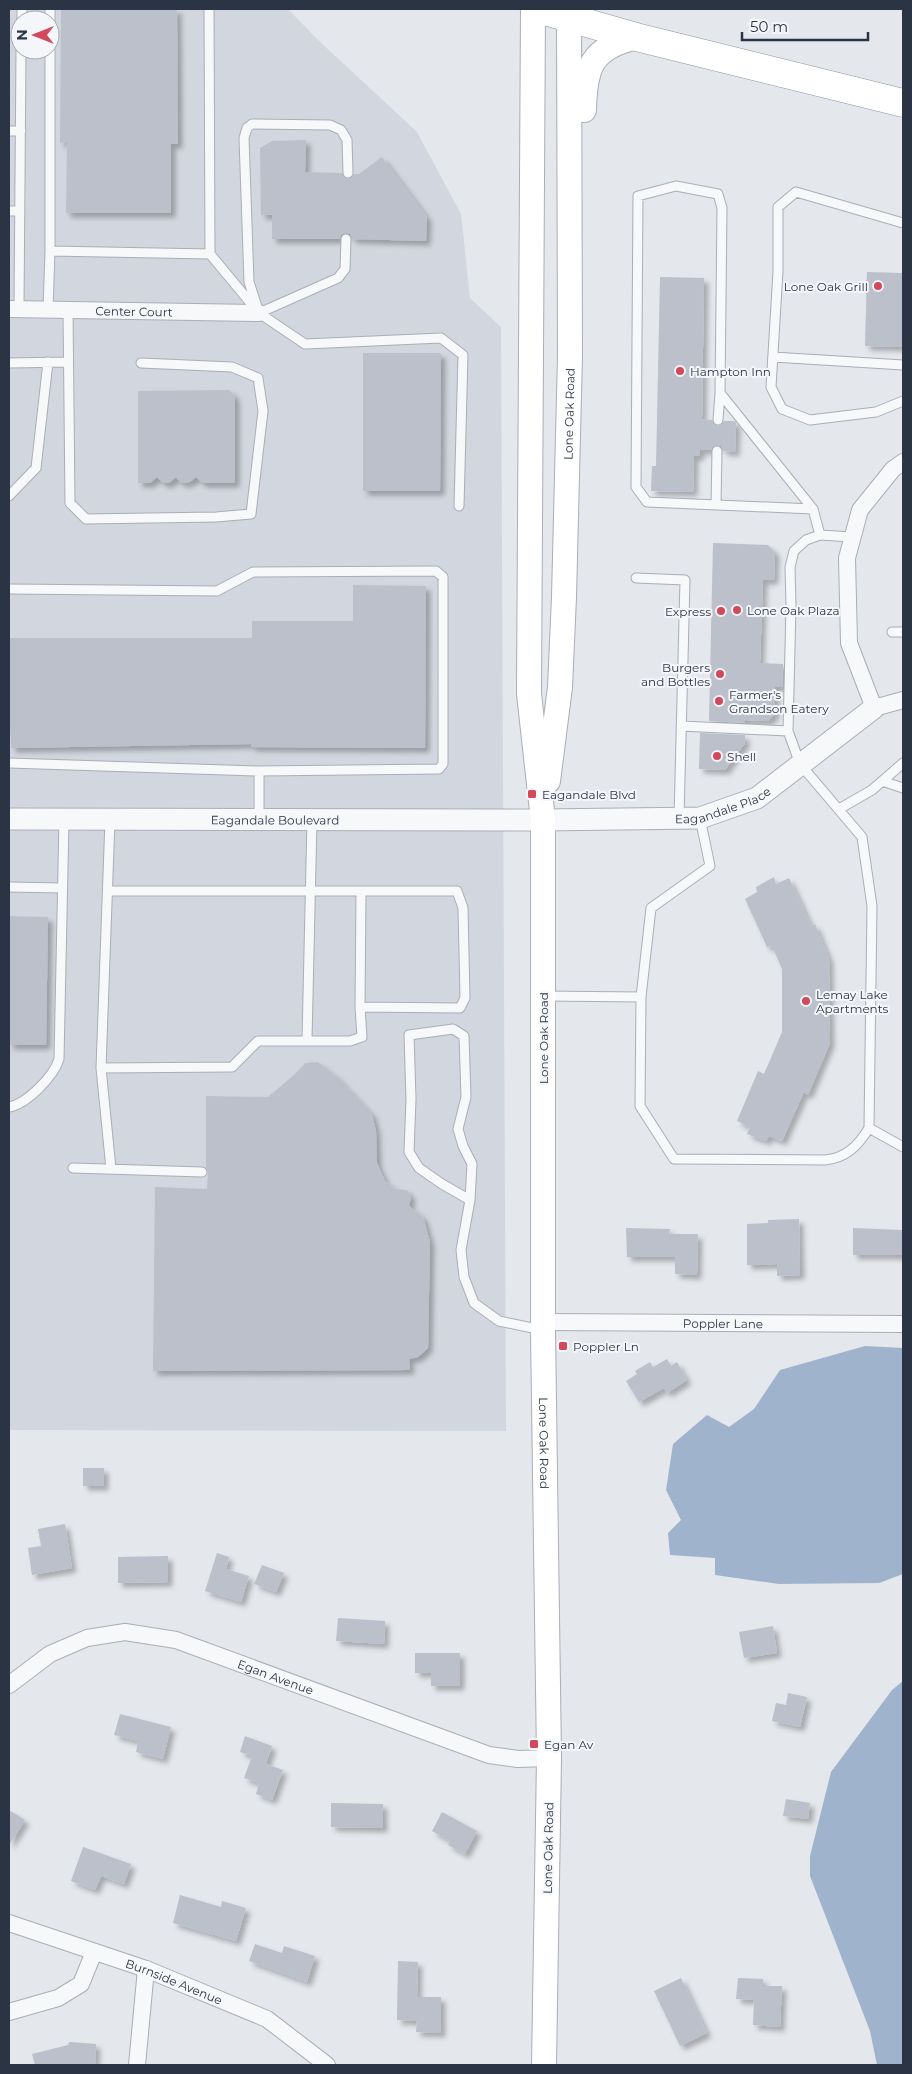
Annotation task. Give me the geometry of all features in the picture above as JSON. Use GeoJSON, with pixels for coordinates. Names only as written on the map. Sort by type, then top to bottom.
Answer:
{"type":"FeatureCollection","features":[{"type":"Feature","properties":{"kind":"highway"},"geometry":{"type":"LineString","coordinates":[[538,9],[569,13],[636,37],[903,103]]}},
{"type":"Feature","properties":{"kind":"main road","name":"Lone Oak Road"},"geometry":{"type":"LineString","coordinates":[[533,9],[529,694],[542,820],[543,1326],[549,1758],[544,2065]]}},
{"type":"Feature","properties":{"kind":"main road","name":"Lone Oak Road"},"geometry":{"type":"LineString","coordinates":[[542,820],[560,687],[568,413],[570,246],[569,13]]}},
{"type":"Feature","properties":{"kind":"main road"},"geometry":{"type":"LineString","coordinates":[[570,246],[584,158],[585,83],[592,65],[606,47],[617,41],[636,37]]}},
{"type":"Feature","properties":{"kind":"street","name":"Center Court"},"geometry":{"type":"LineString","coordinates":[[14,309],[259,313]]}},
{"type":"Feature","properties":{"kind":"street"},"geometry":{"type":"LineString","coordinates":[[874,708],[849,643],[847,558],[860,510],[893,469],[903,462]]}},
{"type":"Feature","properties":{"kind":"street","name":"Eagandale Place"},"geometry":{"type":"LineString","coordinates":[[542,820],[700,818],[757,798],[874,708],[903,700]]}},
{"type":"Feature","properties":{"kind":"street","name":"Eagandale Boulevard"},"geometry":{"type":"LineString","coordinates":[[9,819],[542,820]]}},
{"type":"Feature","properties":{"kind":"street","name":"Poppler Lane"},"geometry":{"type":"LineString","coordinates":[[543,1326],[903,1324]]}},
{"type":"Feature","properties":{"kind":"street","name":"Egan Avenue"},"geometry":{"type":"LineString","coordinates":[[9,1685],[50,1654],[87,1638],[125,1632],[176,1640],[489,1755],[518,1759],[549,1758]]}},
{"type":"Feature","properties":{"kind":"street","name":"Burnside Avenue"},"geometry":{"type":"LineString","coordinates":[[9,1923],[146,1969],[267,2019],[326,2065]]}},
{"type":"Feature","properties":{"kind":"street"},"geometry":{"type":"LineString","coordinates":[[9,2012],[58,1998],[81,1984],[94,1952]]}},
{"type":"Feature","properties":{"kind":"street"},"geometry":{"type":"LineString","coordinates":[[138,2065],[146,1969]]}},
{"type":"Feature","properties":{"kind":"lane"},"geometry":{"type":"LineString","coordinates":[[209,9],[210,254],[259,313],[305,344],[441,338],[464,355],[459,506]]}},
{"type":"Feature","properties":{"kind":"lane"},"geometry":{"type":"LineString","coordinates":[[14,309],[20,211],[21,60]]}},
{"type":"Feature","properties":{"kind":"lane"},"geometry":{"type":"LineString","coordinates":[[48,310],[50,251],[50,60]]}},
{"type":"Feature","properties":{"kind":"lane"},"geometry":{"type":"LineString","coordinates":[[259,313],[249,282],[244,138],[247,128],[252,124],[330,125],[341,130],[347,140],[348,173]]}},
{"type":"Feature","properties":{"kind":"lane"},"geometry":{"type":"LineString","coordinates":[[9,131],[21,131]]}},
{"type":"Feature","properties":{"kind":"lane"},"geometry":{"type":"LineString","coordinates":[[718,420],[722,208],[718,194],[676,186],[638,196],[636,487],[647,502],[813,509]]}},
{"type":"Feature","properties":{"kind":"lane"},"geometry":{"type":"LineString","coordinates":[[903,223],[796,192],[778,207],[778,271],[771,387],[782,409],[810,420],[876,412],[903,402]]}},
{"type":"Feature","properties":{"kind":"lane"},"geometry":{"type":"LineString","coordinates":[[9,211],[20,211]]}},
{"type":"Feature","properties":{"kind":"lane"},"geometry":{"type":"LineString","coordinates":[[259,313],[338,278],[345,269],[346,239]]}},
{"type":"Feature","properties":{"kind":"lane"},"geometry":{"type":"LineString","coordinates":[[50,251],[210,254]]}},
{"type":"Feature","properties":{"kind":"lane"},"geometry":{"type":"LineString","coordinates":[[68,310],[70,503],[86,519],[216,517],[251,514],[262,411],[258,378],[232,367],[142,363]]}},
{"type":"Feature","properties":{"kind":"lane"},"geometry":{"type":"LineString","coordinates":[[773,357],[903,365]]}},
{"type":"Feature","properties":{"kind":"lane"},"geometry":{"type":"LineString","coordinates":[[9,496],[36,468],[48,362]]}},
{"type":"Feature","properties":{"kind":"lane"},"geometry":{"type":"LineString","coordinates":[[9,363],[68,362]]}},
{"type":"Feature","properties":{"kind":"lane"},"geometry":{"type":"LineString","coordinates":[[720,393],[813,509],[820,534]]}},
{"type":"Feature","properties":{"kind":"lane"},"geometry":{"type":"LineString","coordinates":[[716,505],[717,451]]}},
{"type":"Feature","properties":{"kind":"lane"},"geometry":{"type":"LineString","coordinates":[[700,818],[710,866],[651,908],[641,997],[640,1106],[674,1159],[831,1159],[851,1150],[861,1140],[868,1128],[872,906],[862,837],[800,764],[788,730],[791,558],[799,545],[820,534],[852,537]]}},
{"type":"Feature","properties":{"kind":"lane"},"geometry":{"type":"LineString","coordinates":[[9,589],[216,590],[253,572],[436,571],[443,577],[443,764],[438,769],[260,771],[9,763]]}},
{"type":"Feature","properties":{"kind":"lane"},"geometry":{"type":"LineString","coordinates":[[636,578],[685,580],[679,818]]}},
{"type":"Feature","properties":{"kind":"lane"},"geometry":{"type":"LineString","coordinates":[[892,632],[903,632]]}},
{"type":"Feature","properties":{"kind":"lane"},"geometry":{"type":"LineString","coordinates":[[681,726],[788,730]]}},
{"type":"Feature","properties":{"kind":"lane"},"geometry":{"type":"LineString","coordinates":[[838,810],[872,790],[903,763]]}},
{"type":"Feature","properties":{"kind":"lane"},"geometry":{"type":"LineString","coordinates":[[259,820],[260,771]]}},
{"type":"Feature","properties":{"kind":"lane"},"geometry":{"type":"LineString","coordinates":[[882,781],[903,788]]}},
{"type":"Feature","properties":{"kind":"lane"},"geometry":{"type":"LineString","coordinates":[[9,1107],[22,1103],[49,1078],[56,1069],[59,1059],[64,819]]}},
{"type":"Feature","properties":{"kind":"lane"},"geometry":{"type":"LineString","coordinates":[[110,820],[101,1068],[111,1169]]}},
{"type":"Feature","properties":{"kind":"lane"},"geometry":{"type":"LineString","coordinates":[[307,1040],[312,820]]}},
{"type":"Feature","properties":{"kind":"lane"},"geometry":{"type":"LineString","coordinates":[[9,887],[62,888]]}},
{"type":"Feature","properties":{"kind":"lane"},"geometry":{"type":"LineString","coordinates":[[108,891],[457,891],[463,908],[465,998],[460,1008],[360,1007]]}},
{"type":"Feature","properties":{"kind":"lane"},"geometry":{"type":"LineString","coordinates":[[101,1068],[232,1067],[258,1041],[350,1041],[362,1037],[360,1007],[361,891]]}},
{"type":"Feature","properties":{"kind":"lane"},"geometry":{"type":"LineString","coordinates":[[543,996],[641,997]]}},
{"type":"Feature","properties":{"kind":"lane"},"geometry":{"type":"LineString","coordinates":[[470,1200],[420,1168],[409,1152],[411,1099],[409,1035],[453,1029],[464,1036],[466,1097],[458,1129],[463,1146],[472,1164],[470,1200],[461,1250],[464,1277],[474,1303],[499,1321],[543,1326]]}},
{"type":"Feature","properties":{"kind":"lane"},"geometry":{"type":"LineString","coordinates":[[868,1128],[903,1146]]}},
{"type":"Feature","properties":{"kind":"lane"},"geometry":{"type":"LineString","coordinates":[[73,1168],[202,1172]]}},
{"type":"Feature","properties":{"kind":"shaded area"},"geometry":{"type":"Polygon","coordinates":[[[9,9],[288,9],[316,38],[417,132],[461,214],[470,298],[501,327],[506,1431],[9,1430],[9,9]]]}},
{"type":"Feature","properties":{"kind":"water"},"geometry":{"type":"Polygon","coordinates":[[[865,1346],[903,1348],[903,1574],[879,1583],[779,1584],[715,1575],[715,1558],[670,1555],[668,1533],[681,1520],[666,1490],[673,1444],[707,1415],[729,1427],[754,1409],[780,1370],[865,1346]]]}},
{"type":"Feature","properties":{"kind":"water"},"geometry":{"type":"Polygon","coordinates":[[[903,1681],[903,2065],[877,2065],[870,2031],[810,1876],[810,1856],[831,1772],[892,1690],[903,1681]]]}},
{"type":"Feature","properties":{"kind":"building"},"geometry":{"type":"Polygon","coordinates":[[[61,9],[177,9],[178,144],[171,144],[171,213],[66,213],[67,142],[60,143],[61,9]]]}},
{"type":"Feature","properties":{"kind":"building"},"geometry":{"type":"Polygon","coordinates":[[[306,140],[305,172],[342,173],[345,178],[349,179],[382,157],[427,217],[426,241],[352,239],[350,234],[346,233],[341,235],[340,239],[272,239],[272,215],[261,215],[260,148],[272,141],[306,140]]]}},
{"type":"Feature","properties":{"kind":"building"},"geometry":{"type":"Polygon","coordinates":[[[867,272],[903,273],[903,347],[865,346],[867,272]]]}},
{"type":"Feature","properties":{"kind":"building","name":"Hampton Inn"},"geometry":{"type":"Polygon","coordinates":[[[660,277],[704,278],[702,419],[712,420],[717,426],[721,425],[724,421],[735,421],[736,423],[735,452],[723,451],[721,446],[717,445],[711,450],[700,450],[700,456],[694,456],[693,492],[651,491],[652,466],[656,466],[660,277]]]}},
{"type":"Feature","properties":{"kind":"building"},"geometry":{"type":"Polygon","coordinates":[[[363,353],[441,353],[440,491],[363,491],[363,353]]]}},
{"type":"Feature","properties":{"kind":"building"},"geometry":{"type":"Polygon","coordinates":[[[229,390],[235,396],[235,483],[202,483],[196,477],[190,482],[181,483],[176,477],[169,483],[163,483],[157,477],[150,483],[138,483],[138,391],[229,390]]]}},
{"type":"Feature","properties":{"kind":"building","name":"Lone Oak Plaza"},"geometry":{"type":"Polygon","coordinates":[[[713,543],[768,545],[775,552],[774,580],[763,580],[760,663],[783,664],[783,687],[775,687],[775,714],[768,721],[745,720],[745,723],[709,721],[713,543]]]}},
{"type":"Feature","properties":{"kind":"building"},"geometry":{"type":"Polygon","coordinates":[[[353,585],[426,586],[425,748],[251,747],[251,744],[11,748],[11,735],[9,735],[9,638],[252,638],[252,621],[353,621],[353,585]]]}},
{"type":"Feature","properties":{"kind":"building","name":"Shell"},"geometry":{"type":"Polygon","coordinates":[[[700,733],[745,735],[745,743],[725,770],[699,769],[700,733]]]}},
{"type":"Feature","properties":{"kind":"building","name":"Lemay Lake Apartments"},"geometry":{"type":"Polygon","coordinates":[[[774,877],[776,884],[789,878],[811,926],[815,924],[829,959],[830,1043],[808,1095],[804,1092],[782,1141],[769,1136],[766,1141],[747,1134],[750,1127],[737,1121],[758,1071],[764,1074],[782,1032],[782,969],[772,946],[767,947],[745,899],[757,892],[756,887],[774,877]]]}},
{"type":"Feature","properties":{"kind":"building"},"geometry":{"type":"Polygon","coordinates":[[[9,916],[48,917],[46,1045],[9,1045],[9,916]]]}},
{"type":"Feature","properties":{"kind":"building"},"geometry":{"type":"Polygon","coordinates":[[[318,1062],[337,1077],[372,1114],[376,1131],[377,1163],[385,1181],[395,1189],[407,1190],[411,1197],[409,1206],[423,1217],[430,1242],[428,1348],[418,1357],[409,1359],[410,1370],[153,1371],[155,1187],[207,1189],[206,1096],[268,1097],[305,1063],[318,1062]]]}},
{"type":"Feature","properties":{"kind":"building"},"geometry":{"type":"Polygon","coordinates":[[[799,1219],[800,1275],[777,1276],[777,1264],[747,1265],[747,1224],[768,1223],[768,1220],[799,1219]]]}},
{"type":"Feature","properties":{"kind":"building"},"geometry":{"type":"Polygon","coordinates":[[[626,1228],[670,1229],[669,1234],[698,1234],[697,1275],[675,1274],[675,1257],[627,1257],[626,1228]]]}},
{"type":"Feature","properties":{"kind":"building"},"geometry":{"type":"Polygon","coordinates":[[[853,1228],[903,1230],[903,1255],[853,1255],[853,1228]]]}},
{"type":"Feature","properties":{"kind":"building"},"geometry":{"type":"Polygon","coordinates":[[[667,1359],[671,1366],[677,1362],[687,1380],[667,1393],[664,1388],[639,1402],[626,1381],[637,1374],[635,1371],[650,1362],[653,1367],[667,1359]]]}},
{"type":"Feature","properties":{"kind":"building"},"geometry":{"type":"Polygon","coordinates":[[[83,1468],[104,1468],[104,1486],[83,1486],[83,1468]]]}},
{"type":"Feature","properties":{"kind":"building"},"geometry":{"type":"Polygon","coordinates":[[[65,1524],[72,1568],[32,1575],[28,1548],[41,1546],[38,1529],[65,1524]]]}},
{"type":"Feature","properties":{"kind":"building"},"geometry":{"type":"Polygon","coordinates":[[[217,1553],[229,1557],[226,1569],[249,1576],[241,1602],[205,1591],[217,1553]]]}},
{"type":"Feature","properties":{"kind":"building"},"geometry":{"type":"Polygon","coordinates":[[[168,1556],[168,1582],[118,1583],[118,1557],[168,1556]]]}},
{"type":"Feature","properties":{"kind":"building"},"geometry":{"type":"Polygon","coordinates":[[[262,1565],[284,1573],[276,1592],[254,1584],[262,1565]]]}},
{"type":"Feature","properties":{"kind":"building"},"geometry":{"type":"Polygon","coordinates":[[[338,1618],[385,1621],[384,1644],[336,1641],[338,1618]]]}},
{"type":"Feature","properties":{"kind":"building"},"geometry":{"type":"Polygon","coordinates":[[[773,1626],[777,1653],[744,1658],[739,1632],[773,1626]]]}},
{"type":"Feature","properties":{"kind":"building"},"geometry":{"type":"Polygon","coordinates":[[[415,1653],[460,1653],[460,1686],[431,1686],[431,1673],[415,1673],[415,1653]]]}},
{"type":"Feature","properties":{"kind":"building"},"geometry":{"type":"Polygon","coordinates":[[[788,1693],[807,1697],[800,1727],[772,1721],[776,1703],[786,1705],[788,1693]]]}},
{"type":"Feature","properties":{"kind":"building"},"geometry":{"type":"Polygon","coordinates":[[[120,1714],[171,1727],[163,1759],[136,1752],[138,1741],[114,1735],[120,1714]]]}},
{"type":"Feature","properties":{"kind":"building"},"geometry":{"type":"Polygon","coordinates":[[[245,1736],[272,1746],[266,1764],[283,1770],[272,1800],[256,1794],[259,1783],[244,1778],[252,1756],[240,1752],[245,1736]]]}},
{"type":"Feature","properties":{"kind":"building"},"geometry":{"type":"Polygon","coordinates":[[[786,1799],[810,1803],[808,1819],[783,1816],[786,1799]]]}},
{"type":"Feature","properties":{"kind":"building"},"geometry":{"type":"Polygon","coordinates":[[[331,1803],[383,1804],[383,1828],[331,1827],[331,1803]]]}},
{"type":"Feature","properties":{"kind":"building"},"geometry":{"type":"Polygon","coordinates":[[[9,1810],[25,1820],[9,1845],[9,1810]]]}},
{"type":"Feature","properties":{"kind":"building"},"geometry":{"type":"Polygon","coordinates":[[[442,1812],[477,1831],[465,1854],[448,1845],[450,1841],[432,1831],[442,1812]]]}},
{"type":"Feature","properties":{"kind":"building"},"geometry":{"type":"Polygon","coordinates":[[[83,1847],[131,1864],[124,1884],[101,1876],[95,1890],[71,1881],[83,1847]]]}},
{"type":"Feature","properties":{"kind":"building"},"geometry":{"type":"Polygon","coordinates":[[[180,1895],[221,1907],[222,1901],[246,1908],[236,1941],[173,1923],[180,1895]]]}},
{"type":"Feature","properties":{"kind":"building"},"geometry":{"type":"Polygon","coordinates":[[[255,1944],[282,1953],[284,1946],[315,1956],[307,1982],[249,1961],[255,1944]]]}},
{"type":"Feature","properties":{"kind":"building"},"geometry":{"type":"Polygon","coordinates":[[[398,1961],[418,1962],[417,1997],[441,1997],[441,2033],[416,2032],[417,2021],[397,2020],[398,1961]]]}},
{"type":"Feature","properties":{"kind":"building"},"geometry":{"type":"Polygon","coordinates":[[[681,1978],[707,2033],[680,2046],[654,1991],[681,1978]]]}},
{"type":"Feature","properties":{"kind":"building"},"geometry":{"type":"Polygon","coordinates":[[[738,1978],[763,1979],[763,1986],[782,1986],[780,2027],[753,2025],[754,2000],[736,1999],[738,1978]]]}},
{"type":"Feature","properties":{"kind":"building"},"geometry":{"type":"Polygon","coordinates":[[[69,2042],[96,2044],[95,2065],[35,2065],[32,2054],[68,2045],[69,2042]]]}},
{"type":"Feature","properties":{"kind":"place","name":"Lone Oak Grill"},"geometry":{"type":"Point","coordinates":[878,286]}},
{"type":"Feature","properties":{"kind":"place","name":"Hampton Inn"},"geometry":{"type":"Point","coordinates":[680,371]}},
{"type":"Feature","properties":{"kind":"place","name":"Lone Oak Plaza"},"geometry":{"type":"Point","coordinates":[737,610]}},
{"type":"Feature","properties":{"kind":"place","name":"Express"},"geometry":{"type":"Point","coordinates":[721,611]}},
{"type":"Feature","properties":{"kind":"place","name":"Burgers and Bottles"},"geometry":{"type":"Point","coordinates":[720,674]}},
{"type":"Feature","properties":{"kind":"place","name":"Farmer's Grandson Eatery"},"geometry":{"type":"Point","coordinates":[719,701]}},
{"type":"Feature","properties":{"kind":"place","name":"Shell"},"geometry":{"type":"Point","coordinates":[717,756]}},
{"type":"Feature","properties":{"kind":"place","name":"Eagandale Blvd"},"geometry":{"type":"Point","coordinates":[532,794]}},
{"type":"Feature","properties":{"kind":"place","name":"Lemay Lake Apartments"},"geometry":{"type":"Point","coordinates":[806,1001]}},
{"type":"Feature","properties":{"kind":"place","name":"Poppler Ln"},"geometry":{"type":"Point","coordinates":[563,1346]}},
{"type":"Feature","properties":{"kind":"place","name":"Egan Av"},"geometry":{"type":"Point","coordinates":[534,1744]}}]}
